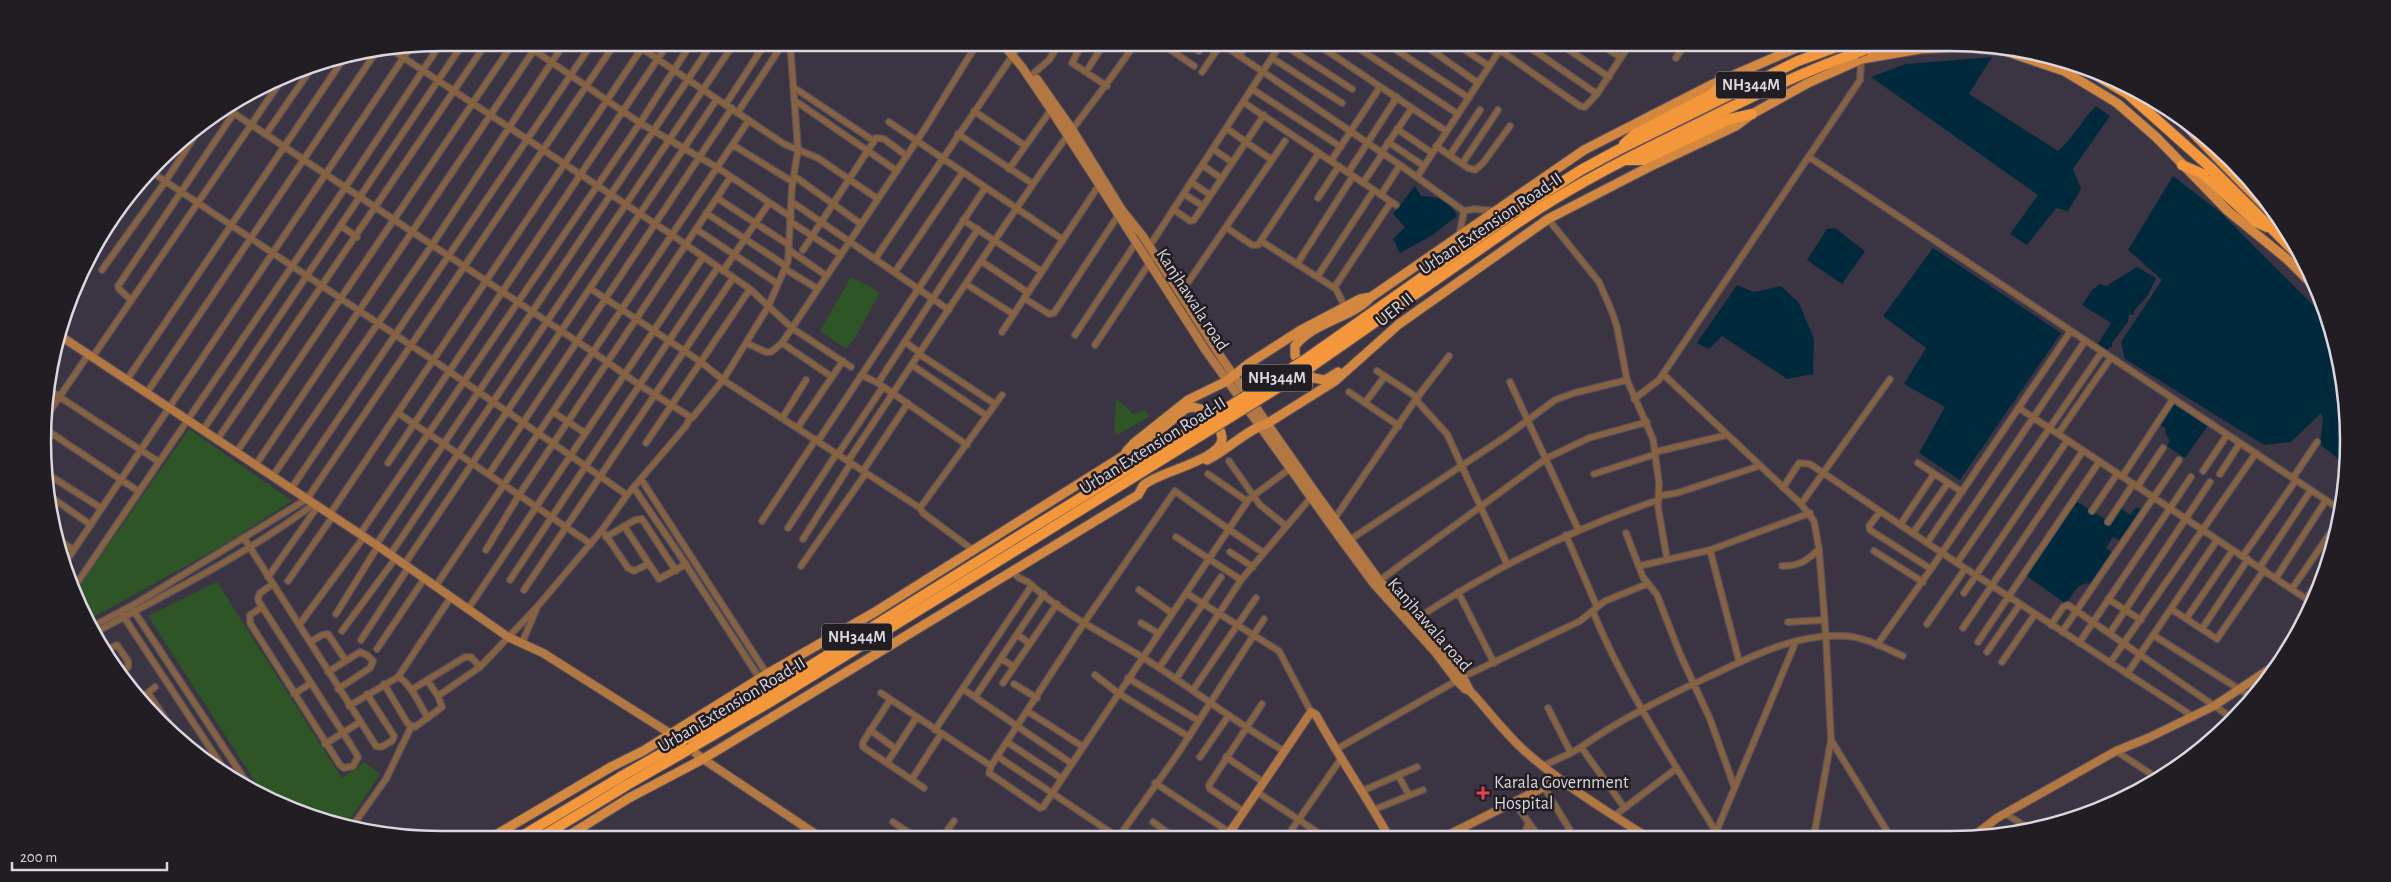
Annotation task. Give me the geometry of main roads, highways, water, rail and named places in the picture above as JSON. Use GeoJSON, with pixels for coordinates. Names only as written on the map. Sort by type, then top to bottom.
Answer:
{"type":"FeatureCollection","features":[{"type":"Feature","properties":{"kind":"highway","name":"Urban Extension Road-II"},"geometry":{"type":"LineString","coordinates":[[532,831],[682,747],[770,702],[1032,534],[1308,369],[1574,175],[1618,150],[1798,61],[1825,51]]}},
{"type":"Feature","properties":{"kind":"highway","name":"Urban Extension Road-II"},"geometry":{"type":"LineString","coordinates":[[1517,217],[1624,160],[1804,71],[1862,51]]}},
{"type":"Feature","properties":{"kind":"highway"},"geometry":{"type":"LineString","coordinates":[[1618,150],[1635,134],[1713,94],[1727,79]]}},
{"type":"Feature","properties":{"kind":"highway"},"geometry":{"type":"LineString","coordinates":[[2128,94],[2273,222]]}},
{"type":"Feature","properties":{"kind":"highway"},"geometry":{"type":"LineString","coordinates":[[1624,160],[1643,160],[1730,119],[1752,114]]}},
{"type":"Feature","properties":{"kind":"highway"},"geometry":{"type":"LineString","coordinates":[[2203,145],[2269,217]]}},
{"type":"Feature","properties":{"kind":"highway"},"geometry":{"type":"LineString","coordinates":[[2182,165],[2203,174],[2256,222],[2275,226]]}},
{"type":"Feature","properties":{"kind":"highway","name":"Urban Extension Road-II"},"geometry":{"type":"LineString","coordinates":[[550,831],[620,783]]}},
{"type":"Feature","properties":{"kind":"main road","name":"Kanjhawala road"},"geometry":{"type":"LineString","coordinates":[[1010,51],[1033,74],[1150,264],[1332,522],[1377,582],[1413,621],[1507,735],[1556,776],[1638,831]]}},
{"type":"Feature","properties":{"kind":"main road","name":"Kanjhawala road"},"geometry":{"type":"LineString","coordinates":[[1012,51],[1054,107]]}},
{"type":"Feature","properties":{"kind":"main road","name":"UER II"},"geometry":{"type":"LineString","coordinates":[[1123,456],[1134,444],[1188,400],[1231,378],[1248,364],[1301,330],[1360,299],[1371,297],[1584,150],[1727,79],[1789,51]]}},
{"type":"Feature","properties":{"kind":"main road","name":"UER II"},"geometry":{"type":"LineString","coordinates":[[1138,495],[1220,454],[1264,424],[1336,382],[1399,324],[1548,220],[1649,167],[1736,126],[1752,114],[1862,51]]}},
{"type":"Feature","properties":{"kind":"main road","name":"UER II"},"geometry":{"type":"LineString","coordinates":[[2041,63],[2064,70],[2117,103],[2156,137],[2228,211],[2287,259],[2302,274]]}},
{"type":"Feature","properties":{"kind":"main road","name":"Kanjhawala road"},"geometry":{"type":"LineString","coordinates":[[1120,213],[1149,246],[1231,378]]}},
{"type":"Feature","properties":{"kind":"main road"},"geometry":{"type":"LineString","coordinates":[[1371,297],[1348,314],[1309,333],[1295,346],[1295,356],[1313,378],[1325,380],[1331,377],[1383,333],[1399,324]]}},
{"type":"Feature","properties":{"kind":"main road"},"geometry":{"type":"LineString","coordinates":[[65,339],[331,515],[508,637],[543,653],[671,734],[703,759],[811,831]]}},
{"type":"Feature","properties":{"kind":"main road"},"geometry":{"type":"LineString","coordinates":[[503,831],[834,637],[1123,456],[1139,448],[1185,409],[1193,407],[1208,411],[1220,432],[1222,440],[1207,456],[1144,484],[1138,495],[703,759],[629,798],[576,831]]}},
{"type":"Feature","properties":{"kind":"main road"},"geometry":{"type":"LineString","coordinates":[[1981,829],[2116,751],[2194,717],[2214,706],[2262,674]]}},
{"type":"Feature","properties":{"kind":"main road"},"geometry":{"type":"LineString","coordinates":[[1230,831],[1311,712],[1316,715],[1340,760],[1362,791],[1386,831]]}},
{"type":"Feature","properties":{"kind":"main road"},"geometry":{"type":"LineString","coordinates":[[611,767],[629,798]]}},
{"type":"Feature","properties":{"kind":"main road"},"geometry":{"type":"LineString","coordinates":[[1456,831],[1544,787],[1556,776]]}},
{"type":"Feature","properties":{"kind":"water"},"geometry":{"type":"Polygon","coordinates":[[[1992,57],[1969,94],[2058,151],[2096,106],[2110,116],[2073,169],[2081,189],[2068,211],[2056,208],[2027,245],[2010,234],[2038,195],[1871,77],[1906,64],[1992,57]]]}},
{"type":"Feature","properties":{"kind":"water"},"geometry":{"type":"Polygon","coordinates":[[[2173,176],[2221,213],[2316,308],[2326,340],[2336,390],[2339,416],[2339,460],[2320,444],[2323,418],[2321,413],[2291,442],[2264,445],[2125,359],[2121,342],[2162,280],[2128,250],[2173,176]]]}},
{"type":"Feature","properties":{"kind":"water"},"geometry":{"type":"Polygon","coordinates":[[[1415,186],[1421,196],[1437,198],[1451,206],[1457,216],[1431,236],[1400,253],[1393,239],[1405,227],[1393,214],[1415,186]]]}},
{"type":"Feature","properties":{"kind":"water"},"geometry":{"type":"Polygon","coordinates":[[[1835,228],[1865,251],[1842,284],[1807,260],[1827,229],[1835,228]]]}},
{"type":"Feature","properties":{"kind":"water"},"geometry":{"type":"Polygon","coordinates":[[[1933,248],[2061,333],[1960,480],[1919,453],[1945,407],[1904,384],[1926,348],[1883,316],[1933,248]]]}},
{"type":"Feature","properties":{"kind":"water"},"geometry":{"type":"Polygon","coordinates":[[[2137,267],[2156,278],[2148,295],[2134,311],[2134,315],[2129,314],[2128,322],[2112,343],[2112,348],[2110,347],[2108,350],[2097,345],[2111,323],[2082,305],[2092,290],[2100,284],[2106,286],[2137,267]]]}},
{"type":"Feature","properties":{"kind":"water"},"geometry":{"type":"Polygon","coordinates":[[[1737,285],[1754,292],[1781,286],[1799,303],[1814,339],[1813,374],[1787,379],[1722,336],[1709,349],[1697,343],[1737,285]]]}},
{"type":"Feature","properties":{"kind":"water"},"geometry":{"type":"Polygon","coordinates":[[[2176,402],[2209,424],[2185,458],[2167,446],[2170,441],[2165,432],[2166,429],[2160,425],[2176,402]]]}},
{"type":"Feature","properties":{"kind":"water"},"geometry":{"type":"Polygon","coordinates":[[[2076,501],[2109,522],[2121,508],[2130,515],[2136,507],[2142,510],[2121,541],[2113,537],[2106,548],[2113,553],[2092,584],[2080,586],[2066,604],[2028,577],[2027,573],[2076,501]]]}},
{"type":"Feature","properties":{"kind":"place","name":"Karala Government Hospital"},"geometry":{"type":"Point","coordinates":[1483,793]}}]}
